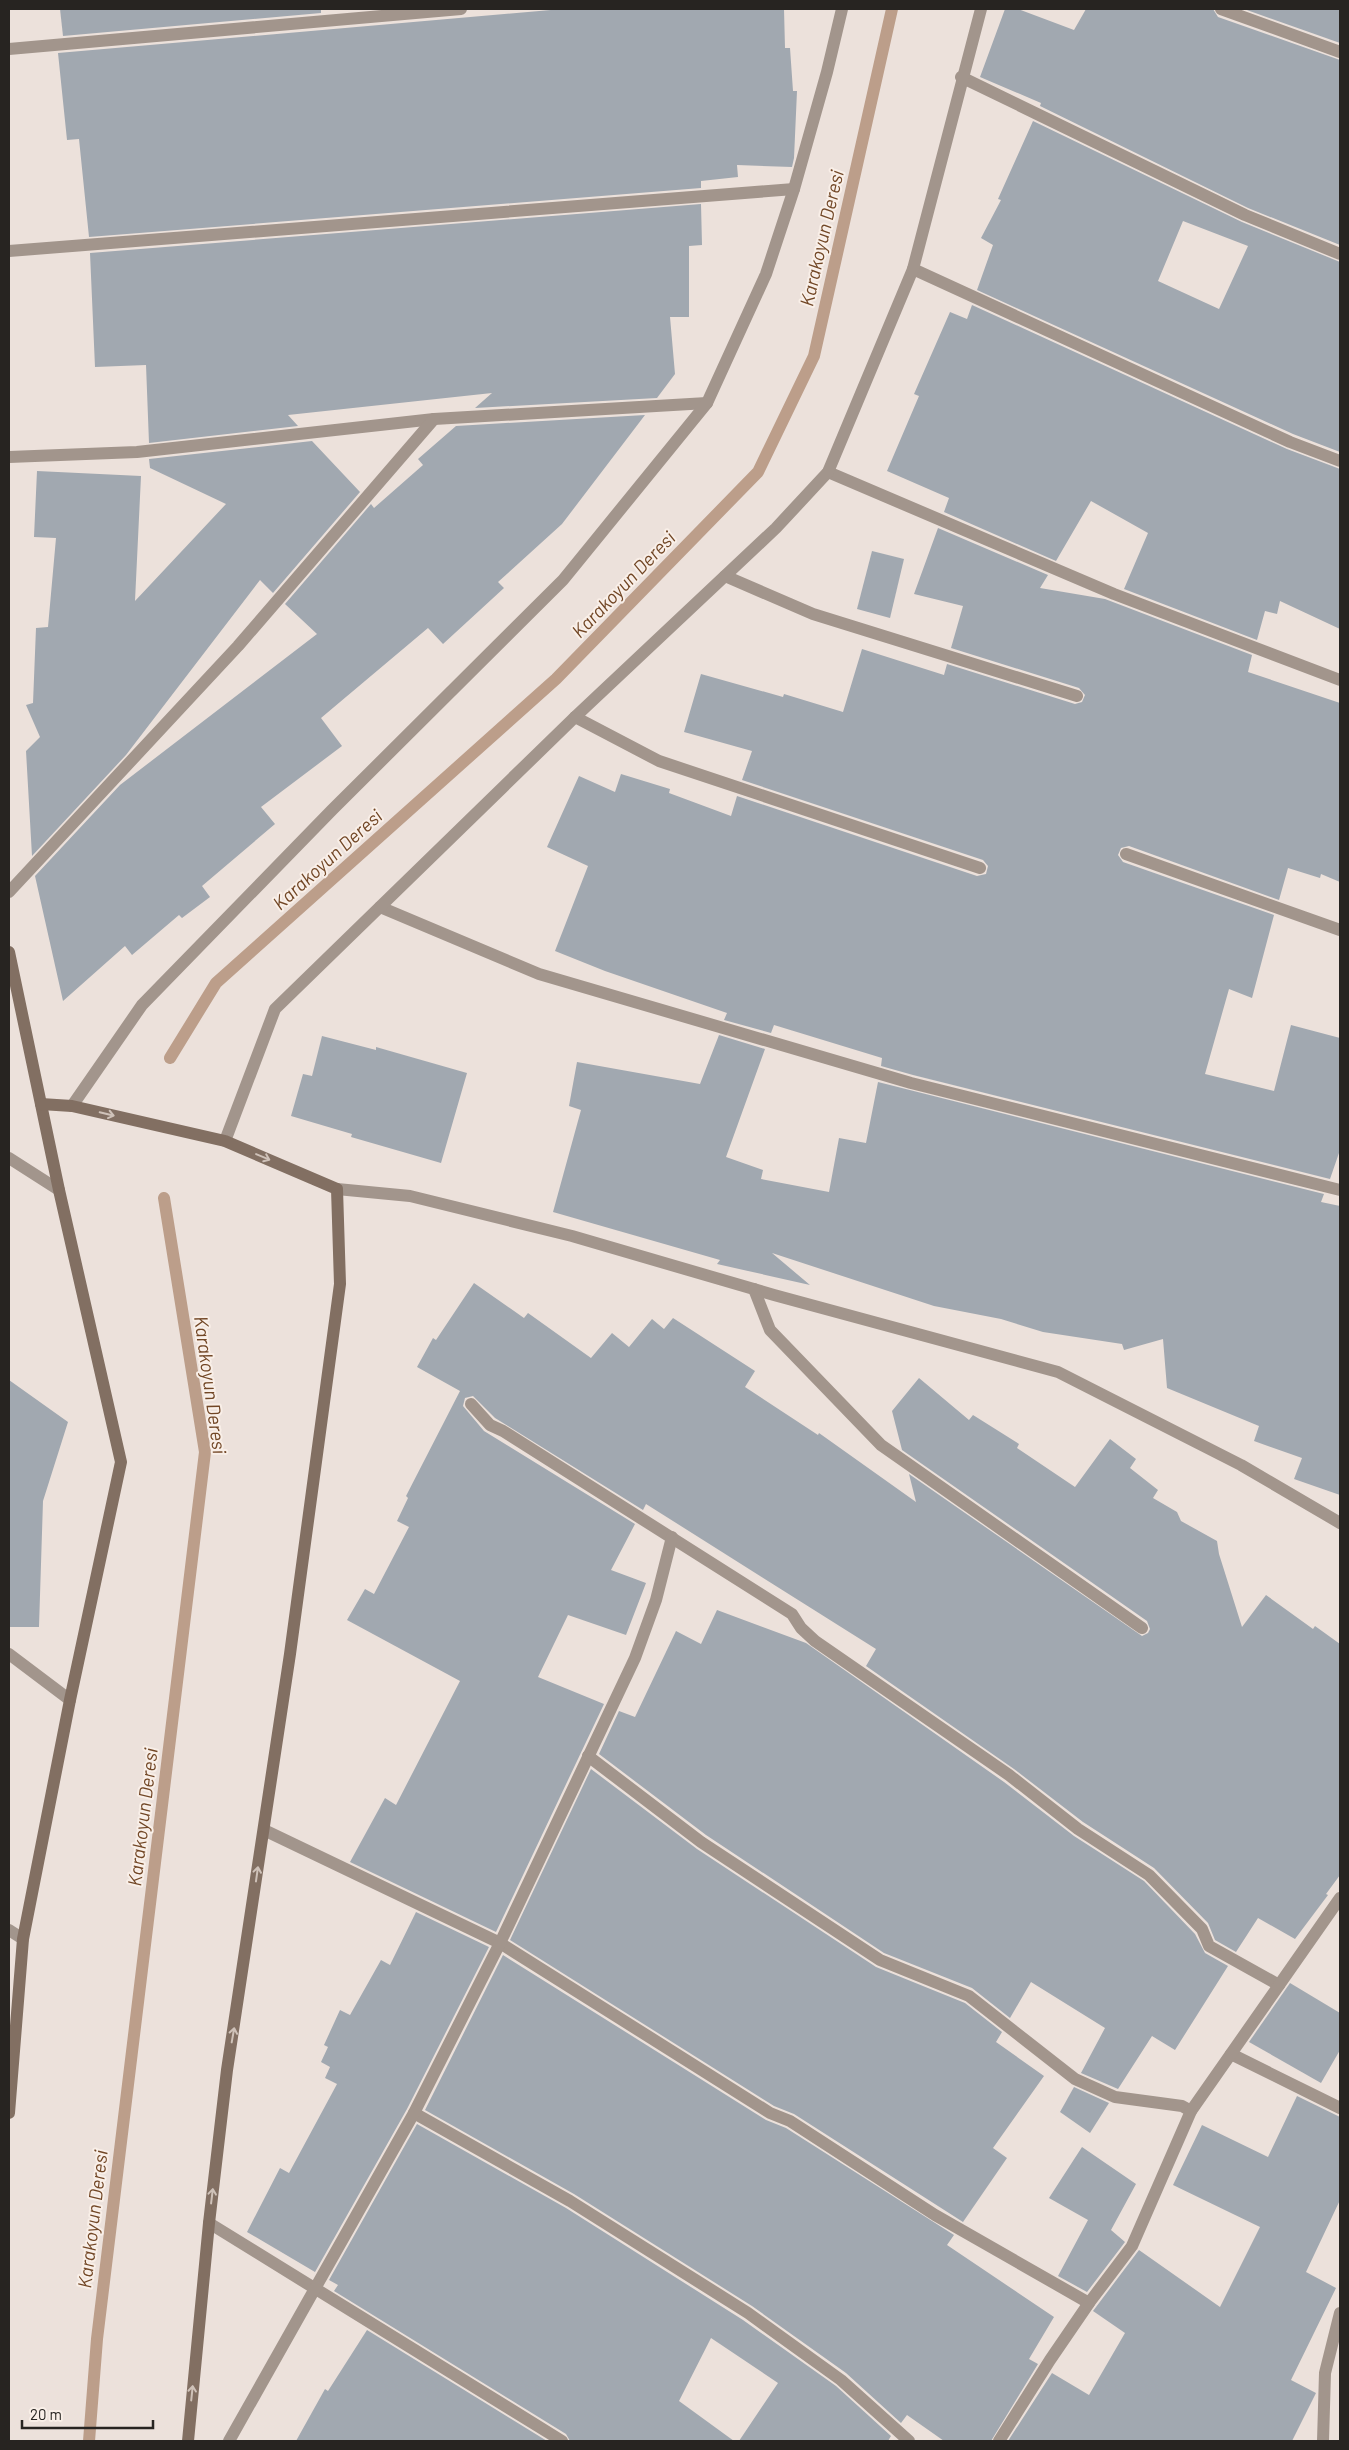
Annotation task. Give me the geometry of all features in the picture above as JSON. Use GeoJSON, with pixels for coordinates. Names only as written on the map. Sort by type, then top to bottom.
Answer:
{"type":"FeatureCollection","features":[{"type":"Feature","properties":{"kind":"main road"},"geometry":{"type":"LineString","coordinates":[[9,952],[59,1190],[121,1462],[70,1700],[23,1939],[9,2113]]}},
{"type":"Feature","properties":{"kind":"main road"},"geometry":{"type":"LineString","coordinates":[[41,1104],[72,1106],[225,1141],[337,1189],[340,1284],[290,1654],[227,2070],[208,2222],[188,2441]]}},
{"type":"Feature","properties":{"kind":"street"},"geometry":{"type":"LineString","coordinates":[[9,49],[461,9]]}},
{"type":"Feature","properties":{"kind":"street"},"geometry":{"type":"LineString","coordinates":[[72,1106],[142,1005],[332,810],[563,580],[707,403],[766,274],[794,189],[827,72],[842,9]]}},
{"type":"Feature","properties":{"kind":"street"},"geometry":{"type":"LineString","coordinates":[[225,1141],[275,1010],[575,717],[776,528],[828,472],[913,269],[961,77],[981,9]]}},
{"type":"Feature","properties":{"kind":"street"},"geometry":{"type":"LineString","coordinates":[[1221,9],[1340,52]]}},
{"type":"Feature","properties":{"kind":"street"},"geometry":{"type":"LineString","coordinates":[[961,77],[1245,215],[1340,254]]}},
{"type":"Feature","properties":{"kind":"street"},"geometry":{"type":"LineString","coordinates":[[9,251],[794,189]]}},
{"type":"Feature","properties":{"kind":"street"},"geometry":{"type":"LineString","coordinates":[[913,269],[1290,442],[1340,461]]}},
{"type":"Feature","properties":{"kind":"street"},"geometry":{"type":"LineString","coordinates":[[9,457],[137,452],[434,419],[707,403]]}},
{"type":"Feature","properties":{"kind":"street"},"geometry":{"type":"LineString","coordinates":[[9,892],[238,646],[434,419]]}},
{"type":"Feature","properties":{"kind":"street"},"geometry":{"type":"LineString","coordinates":[[828,472],[1114,594],[1340,680]]}},
{"type":"Feature","properties":{"kind":"street"},"geometry":{"type":"LineString","coordinates":[[725,576],[812,614],[1077,696]]}},
{"type":"Feature","properties":{"kind":"street"},"geometry":{"type":"LineString","coordinates":[[575,717],[659,760],[980,868]]}},
{"type":"Feature","properties":{"kind":"street"},"geometry":{"type":"LineString","coordinates":[[1126,854],[1340,930]]}},
{"type":"Feature","properties":{"kind":"street"},"geometry":{"type":"LineString","coordinates":[[380,907],[539,974],[911,1083],[1340,1190]]}},
{"type":"Feature","properties":{"kind":"street"},"geometry":{"type":"LineString","coordinates":[[9,1158],[59,1190]]}},
{"type":"Feature","properties":{"kind":"street"},"geometry":{"type":"LineString","coordinates":[[337,1189],[420,1198],[572,1236],[754,1289],[1058,1372],[1241,1465],[1340,1523]]}},
{"type":"Feature","properties":{"kind":"street"},"geometry":{"type":"LineString","coordinates":[[754,1289],[770,1330],[881,1445],[1142,1628]]}},
{"type":"Feature","properties":{"kind":"street"},"geometry":{"type":"LineString","coordinates":[[471,1404],[490,1426],[503,1431],[792,1614],[800,1628],[815,1641],[1009,1775],[1078,1829],[1149,1875],[1202,1929],[1209,1946],[1279,1985]]}},
{"type":"Feature","properties":{"kind":"street"},"geometry":{"type":"LineString","coordinates":[[229,2441],[414,2113],[500,1943],[635,1658],[656,1600],[672,1537]]}},
{"type":"Feature","properties":{"kind":"street"},"geometry":{"type":"LineString","coordinates":[[9,1654],[70,1700]]}},
{"type":"Feature","properties":{"kind":"street"},"geometry":{"type":"LineString","coordinates":[[588,1756],[701,1842],[880,1960],[969,1996],[1075,2079],[1115,2097],[1182,2106],[1190,2111]]}},
{"type":"Feature","properties":{"kind":"street"},"geometry":{"type":"LineString","coordinates":[[264,1830],[500,1943],[770,2113],[790,2121],[935,2215],[1089,2302]]}},
{"type":"Feature","properties":{"kind":"street"},"geometry":{"type":"LineString","coordinates":[[998,2441],[1089,2302],[1132,2246],[1190,2111],[1340,1898]]}},
{"type":"Feature","properties":{"kind":"street"},"geometry":{"type":"LineString","coordinates":[[9,1930],[23,1939]]}},
{"type":"Feature","properties":{"kind":"street"},"geometry":{"type":"LineString","coordinates":[[1231,2054],[1340,2108]]}},
{"type":"Feature","properties":{"kind":"street"},"geometry":{"type":"LineString","coordinates":[[414,2113],[570,2201],[748,2312],[841,2380],[909,2441]]}},
{"type":"Feature","properties":{"kind":"street"},"geometry":{"type":"LineString","coordinates":[[208,2222],[562,2441]]}},
{"type":"Feature","properties":{"kind":"street"},"geometry":{"type":"LineString","coordinates":[[1322,2441],[1325,2373],[1340,2316]]}},
{"type":"Feature","properties":{"kind":"building"},"geometry":{"type":"Polygon","coordinates":[[[60,9],[321,9],[321,13],[63,36],[60,9]]]}},
{"type":"Feature","properties":{"kind":"building"},"geometry":{"type":"Polygon","coordinates":[[[562,9],[784,9],[785,48],[790,48],[793,91],[797,91],[792,167],[737,165],[738,177],[701,181],[701,188],[89,237],[79,139],[67,140],[58,53],[562,9]]]}},
{"type":"Feature","properties":{"kind":"building"},"geometry":{"type":"Polygon","coordinates":[[[1005,9],[1018,9],[1074,30],[1086,9],[1213,9],[1218,17],[1340,60],[1340,245],[1248,208],[1040,106],[1041,103],[980,77],[1005,9]]]}},
{"type":"Feature","properties":{"kind":"building"},"geometry":{"type":"Polygon","coordinates":[[[1244,9],[1340,9],[1340,43],[1244,9]]]}},
{"type":"Feature","properties":{"kind":"building"},"geometry":{"type":"Polygon","coordinates":[[[1033,121],[1242,222],[1340,262],[1340,452],[1293,434],[977,290],[993,245],[981,238],[1001,200],[998,199],[1033,121]],[[1183,221],[1158,281],[1219,309],[1248,246],[1183,221]]]}},
{"type":"Feature","properties":{"kind":"building"},"geometry":{"type":"Polygon","coordinates":[[[701,204],[702,245],[689,246],[689,317],[670,317],[675,374],[657,398],[475,408],[492,393],[288,415],[298,426],[149,443],[146,365],[95,367],[90,253],[701,204]]]}},
{"type":"Feature","properties":{"kind":"building"},"geometry":{"type":"Polygon","coordinates":[[[972,305],[1287,449],[1340,469],[1340,629],[1280,601],[1277,614],[1265,611],[1257,640],[1124,589],[1148,533],[1091,501],[1056,561],[944,512],[949,498],[887,471],[919,396],[914,394],[950,312],[967,319],[972,305]]]}},
{"type":"Feature","properties":{"kind":"building"},"geometry":{"type":"Polygon","coordinates":[[[645,415],[562,524],[498,582],[504,588],[443,644],[428,628],[321,718],[342,746],[261,807],[275,824],[202,886],[210,897],[182,918],[179,915],[132,955],[125,946],[63,1001],[35,876],[120,785],[317,634],[285,604],[371,504],[374,508],[423,465],[418,459],[456,426],[645,415]]]}},
{"type":"Feature","properties":{"kind":"building"},"geometry":{"type":"Polygon","coordinates":[[[312,441],[360,492],[273,593],[260,580],[126,755],[32,856],[26,751],[40,737],[26,705],[33,703],[36,628],[48,627],[56,538],[34,537],[37,471],[141,476],[135,601],[226,504],[150,468],[149,459],[312,441]]]}},
{"type":"Feature","properties":{"kind":"building"},"geometry":{"type":"Polygon","coordinates":[[[938,528],[1048,575],[1040,588],[1105,599],[1252,655],[1248,672],[1340,703],[1340,882],[1321,874],[1320,878],[1288,868],[1279,900],[1129,846],[1121,848],[1118,855],[1123,862],[1274,915],[1252,998],[1229,989],[1205,1074],[1274,1091],[1291,1025],[1340,1038],[1340,1150],[1330,1179],[913,1075],[881,1066],[882,1058],[774,1025],[771,1033],[724,1020],[727,1013],[605,971],[555,951],[588,866],[547,847],[579,776],[615,792],[621,774],[670,789],[669,793],[731,816],[737,796],[977,876],[986,874],[988,866],[983,860],[742,780],[752,751],[684,732],[701,674],[783,697],[784,694],[843,712],[862,649],[944,675],[947,664],[1075,704],[1082,702],[1085,695],[1079,688],[951,648],[963,606],[914,594],[938,528]]]}},
{"type":"Feature","properties":{"kind":"building"},"geometry":{"type":"Polygon","coordinates":[[[872,551],[904,559],[890,618],[857,609],[872,551]]]}},
{"type":"Feature","properties":{"kind":"building"},"geometry":{"type":"Polygon","coordinates":[[[719,1035],[765,1049],[726,1157],[763,1170],[761,1179],[829,1192],[839,1138],[866,1143],[878,1082],[1324,1194],[1321,1202],[1340,1206],[1340,1495],[1294,1479],[1302,1458],[1254,1441],[1259,1426],[1167,1388],[1163,1339],[1124,1350],[1122,1344],[1043,1332],[1001,1319],[934,1306],[772,1253],[810,1285],[717,1264],[720,1260],[553,1212],[581,1110],[569,1106],[577,1062],[700,1084],[719,1035]]]}},
{"type":"Feature","properties":{"kind":"building"},"geometry":{"type":"Polygon","coordinates":[[[322,1036],[376,1050],[376,1047],[467,1073],[441,1163],[351,1137],[352,1134],[291,1116],[303,1074],[312,1076],[322,1036]]]}},
{"type":"Feature","properties":{"kind":"building"},"geometry":{"type":"Polygon","coordinates":[[[474,1283],[524,1318],[528,1313],[591,1358],[612,1333],[629,1347],[652,1319],[664,1329],[673,1318],[755,1371],[745,1387],[818,1435],[819,1433],[916,1502],[909,1474],[1142,1636],[1148,1633],[1150,1629],[1147,1621],[902,1450],[892,1411],[919,1378],[969,1420],[973,1415],[1019,1444],[1017,1448],[1075,1487],[1110,1439],[1136,1459],[1130,1468],[1158,1490],[1153,1498],[1177,1512],[1181,1521],[1217,1541],[1219,1554],[1242,1627],[1266,1595],[1313,1629],[1315,1626],[1340,1644],[1340,1875],[1326,1894],[1328,1895],[1295,1939],[1258,1918],[1236,1952],[1215,1940],[1208,1923],[1154,1868],[1083,1822],[1014,1769],[866,1666],[876,1649],[646,1504],[643,1510],[495,1418],[473,1396],[465,1398],[463,1406],[484,1431],[635,1524],[611,1570],[646,1583],[626,1635],[568,1615],[538,1677],[604,1704],[496,1932],[350,1862],[385,1798],[396,1805],[460,1681],[347,1620],[365,1589],[374,1594],[409,1527],[397,1521],[408,1498],[406,1496],[460,1391],[417,1367],[433,1338],[436,1340],[474,1283]]]}},
{"type":"Feature","properties":{"kind":"building"},"geometry":{"type":"Polygon","coordinates":[[[9,1380],[68,1422],[43,1501],[39,1627],[9,1627],[9,1380]]]}},
{"type":"Feature","properties":{"kind":"building"},"geometry":{"type":"Polygon","coordinates":[[[717,1610],[806,1643],[1004,1782],[1074,1836],[1144,1881],[1195,1934],[1205,1953],[1228,1966],[1175,2050],[1152,2036],[1118,2089],[1081,2073],[1105,2028],[1031,1982],[1010,2018],[972,1988],[884,1953],[706,1835],[599,1754],[619,1711],[635,1717],[676,1631],[701,1644],[717,1610]]]}},
{"type":"Feature","properties":{"kind":"building"},"geometry":{"type":"Polygon","coordinates":[[[591,1769],[697,1849],[876,1967],[965,2003],[1002,2032],[996,2042],[1044,2076],[993,2148],[1007,2158],[963,2222],[794,2114],[774,2106],[510,1940],[591,1769]]]}},
{"type":"Feature","properties":{"kind":"building"},"geometry":{"type":"Polygon","coordinates":[[[416,1912],[489,1947],[407,2109],[315,2272],[247,2232],[280,2168],[289,2173],[337,2084],[325,2078],[330,2067],[321,2062],[328,2047],[324,2045],[340,2010],[350,2015],[381,1960],[390,1965],[416,1912]]]}},
{"type":"Feature","properties":{"kind":"building"},"geometry":{"type":"Polygon","coordinates":[[[503,1955],[766,2120],[786,2128],[954,2235],[947,2245],[1054,2317],[1029,2359],[1038,2364],[991,2441],[944,2441],[907,2415],[901,2423],[846,2373],[752,2306],[574,2194],[425,2110],[503,1955]]]}},
{"type":"Feature","properties":{"kind":"building"},"geometry":{"type":"Polygon","coordinates":[[[1290,1983],[1340,2013],[1340,2050],[1321,2083],[1249,2042],[1290,1983]]]}},
{"type":"Feature","properties":{"kind":"building"},"geometry":{"type":"Polygon","coordinates":[[[1074,2087],[1109,2103],[1090,2133],[1060,2112],[1074,2087]]]}},
{"type":"Feature","properties":{"kind":"building"},"geometry":{"type":"Polygon","coordinates":[[[1297,2096],[1340,2117],[1340,2200],[1306,2272],[1336,2288],[1291,2380],[1316,2393],[1292,2441],[1008,2441],[1052,2373],[1089,2395],[1125,2333],[1093,2311],[1139,2250],[1220,2307],[1260,2227],[1173,2185],[1202,2125],[1268,2157],[1297,2096]]]}},
{"type":"Feature","properties":{"kind":"building"},"geometry":{"type":"Polygon","coordinates":[[[417,2124],[566,2208],[743,2320],[836,2386],[891,2436],[888,2441],[739,2441],[778,2383],[711,2338],[679,2401],[734,2441],[570,2441],[566,2434],[334,2291],[338,2285],[329,2280],[417,2124]]]}},
{"type":"Feature","properties":{"kind":"building"},"geometry":{"type":"Polygon","coordinates":[[[1082,2147],[1136,2184],[1111,2230],[1125,2242],[1087,2292],[1058,2276],[1088,2220],[1049,2198],[1082,2147]]]}},
{"type":"Feature","properties":{"kind":"building"},"geometry":{"type":"Polygon","coordinates":[[[367,2330],[547,2441],[296,2441],[325,2389],[328,2391],[367,2330]]]}},
{"type":"Feature","properties":{"kind":"waterway","name":"Karakoyun Deresi"},"geometry":{"type":"LineString","coordinates":[[170,1058],[216,983],[556,679],[758,472],[814,356],[892,9]]}},
{"type":"Feature","properties":{"kind":"waterway","name":"Karakoyun Deresi"},"geometry":{"type":"LineString","coordinates":[[89,2441],[97,2339],[205,1452],[164,1198]]}}]}
